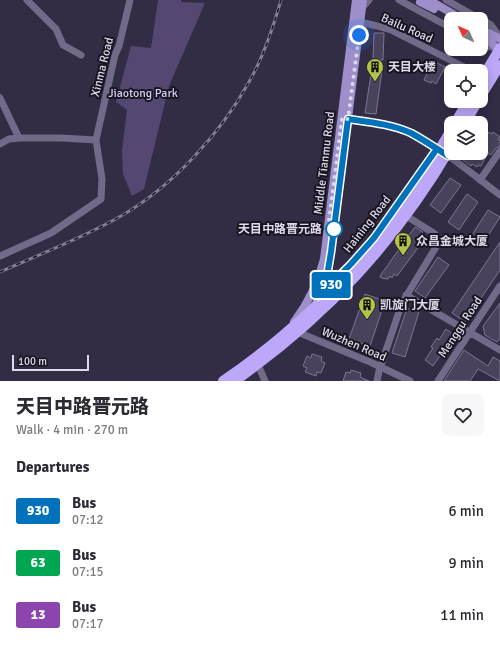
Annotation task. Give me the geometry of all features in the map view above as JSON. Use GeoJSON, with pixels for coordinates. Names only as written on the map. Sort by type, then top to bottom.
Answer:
{"type":"FeatureCollection","features":[{"type":"Feature","properties":{"kind":"highway"},"geometry":{"type":"LineString","coordinates":[[488,68],[499,48]]}},
{"type":"Feature","properties":{"kind":"highway"},"geometry":{"type":"LineString","coordinates":[[488,85],[500,65]]}},
{"type":"Feature","properties":{"kind":"highway"},"geometry":{"type":"LineString","coordinates":[[243,381],[261,360],[369,249],[414,190],[444,141]]}},
{"type":"Feature","properties":{"kind":"highway"},"geometry":{"type":"LineString","coordinates":[[235,381],[310,322],[376,255],[421,195],[444,160]]}},
{"type":"Feature","properties":{"kind":"highway"},"geometry":{"type":"LineString","coordinates":[[214,381],[261,360]]}},
{"type":"Feature","properties":{"kind":"highway"},"geometry":{"type":"LineString","coordinates":[[223,381],[261,360]]}},
{"type":"Feature","properties":{"kind":"main road","name":"Middle Tianmu Road"},"geometry":{"type":"LineString","coordinates":[[238,381],[261,360],[286,346],[300,334],[319,296],[328,270],[345,119],[356,0]]}},
{"type":"Feature","properties":{"kind":"main road"},"geometry":{"type":"LineString","coordinates":[[424,1],[444,14]]}},
{"type":"Feature","properties":{"kind":"main road"},"geometry":{"type":"LineString","coordinates":[[424,1],[447,12]]}},
{"type":"Feature","properties":{"kind":"main road","name":"Middle Tianmu Road"},"geometry":{"type":"LineString","coordinates":[[218,381],[290,328],[312,296],[317,283],[322,268],[325,251],[362,4]]}},
{"type":"Feature","properties":{"kind":"main road"},"geometry":{"type":"LineString","coordinates":[[488,33],[500,39]]}},
{"type":"Feature","properties":{"kind":"main road"},"geometry":{"type":"LineString","coordinates":[[488,40],[499,48],[488,64]]}},
{"type":"Feature","properties":{"kind":"main road"},"geometry":{"type":"LineString","coordinates":[[488,88],[500,69]]}},
{"type":"Feature","properties":{"kind":"main road","name":"Haining Road"},"geometry":{"type":"LineString","coordinates":[[290,328],[360,254],[378,232],[444,135]]}},
{"type":"Feature","properties":{"kind":"main road"},"geometry":{"type":"LineString","coordinates":[[300,334],[389,243],[446,160]]}},
{"type":"Feature","properties":{"kind":"street"},"geometry":{"type":"LineString","coordinates":[[27,0],[56,29],[63,45],[81,55]]}},
{"type":"Feature","properties":{"kind":"street","name":"Xinma Road"},"geometry":{"type":"LineString","coordinates":[[96,140],[115,55],[119,46],[130,0]]}},
{"type":"Feature","properties":{"kind":"street"},"geometry":{"type":"LineString","coordinates":[[362,4],[368,0]]}},
{"type":"Feature","properties":{"kind":"street"},"geometry":{"type":"LineString","coordinates":[[399,0],[444,24]]}},
{"type":"Feature","properties":{"kind":"street"},"geometry":{"type":"LineString","coordinates":[[446,0],[468,12]]}},
{"type":"Feature","properties":{"kind":"street","name":"Bailu Road"},"geometry":{"type":"LineString","coordinates":[[360,22],[391,30],[458,64]]}},
{"type":"Feature","properties":{"kind":"street"},"geometry":{"type":"LineString","coordinates":[[488,23],[491,25],[500,39]]}},
{"type":"Feature","properties":{"kind":"street"},"geometry":{"type":"LineString","coordinates":[[488,46],[499,48]]}},
{"type":"Feature","properties":{"kind":"street"},"geometry":{"type":"LineString","coordinates":[[0,98],[19,138]]}},
{"type":"Feature","properties":{"kind":"street"},"geometry":{"type":"LineString","coordinates":[[345,119],[377,123],[398,128],[436,148],[444,150]]}},
{"type":"Feature","properties":{"kind":"street"},"geometry":{"type":"LineString","coordinates":[[0,144],[8,140],[19,138],[96,140],[102,179],[101,199],[50,233],[0,256]]}},
{"type":"Feature","properties":{"kind":"street"},"geometry":{"type":"LineString","coordinates":[[480,180],[500,151]]}},
{"type":"Feature","properties":{"kind":"street"},"geometry":{"type":"LineString","coordinates":[[459,160],[480,180],[500,195]]}},
{"type":"Feature","properties":{"kind":"street"},"geometry":{"type":"LineString","coordinates":[[377,381],[399,311],[406,295],[436,247],[435,234],[408,217]]}},
{"type":"Feature","properties":{"kind":"street","name":"Menggu Road"},"geometry":{"type":"LineString","coordinates":[[438,381],[500,286]]}},
{"type":"Feature","properties":{"kind":"street"},"geometry":{"type":"LineString","coordinates":[[406,295],[500,350]]}},
{"type":"Feature","properties":{"kind":"street","name":"Wuzhen Road"},"geometry":{"type":"LineString","coordinates":[[290,328],[300,334],[381,367],[410,381]]}},
{"type":"Feature","properties":{"kind":"street"},"geometry":{"type":"LineString","coordinates":[[261,360],[265,381]]}},
{"type":"Feature","properties":{"kind":"green space","name":"Jiaotong Park"},"geometry":{"type":"Polygon","coordinates":[[[158,0],[181,0],[181,2],[205,3],[169,86],[144,189],[132,196],[123,174],[122,150],[127,110],[116,102],[131,46],[151,48],[158,0]]]}},
{"type":"Feature","properties":{"kind":"building"},"geometry":{"type":"Polygon","coordinates":[[[374,33],[384,33],[383,60],[373,60],[374,33]]]}},
{"type":"Feature","properties":{"kind":"building"},"geometry":{"type":"Polygon","coordinates":[[[433,61],[444,66],[436,84],[432,81],[431,83],[424,80],[433,61]]]}},
{"type":"Feature","properties":{"kind":"building","name":"天目大楼"},"geometry":{"type":"Polygon","coordinates":[[[372,68],[382,70],[376,114],[365,113],[372,68]]]}},
{"type":"Feature","properties":{"kind":"building"},"geometry":{"type":"Polygon","coordinates":[[[489,132],[492,134],[493,132],[500,137],[498,139],[500,140],[500,146],[496,148],[491,155],[488,153],[489,132]]]}},
{"type":"Feature","properties":{"kind":"building"},"geometry":{"type":"Polygon","coordinates":[[[463,160],[484,160],[481,166],[478,165],[477,167],[472,164],[471,166],[463,160]]]}},
{"type":"Feature","properties":{"kind":"building"},"geometry":{"type":"Polygon","coordinates":[[[450,178],[461,185],[441,213],[430,205],[450,178]]]}},
{"type":"Feature","properties":{"kind":"building"},"geometry":{"type":"Polygon","coordinates":[[[467,194],[478,202],[459,230],[448,222],[467,194]]]}},
{"type":"Feature","properties":{"kind":"building"},"geometry":{"type":"Polygon","coordinates":[[[488,210],[500,217],[482,245],[470,238],[488,210]]]}},
{"type":"Feature","properties":{"kind":"building","name":"众昌金城大厦"},"geometry":{"type":"Polygon","coordinates":[[[415,227],[423,232],[421,234],[426,237],[397,276],[394,274],[392,278],[390,276],[388,279],[381,278],[380,276],[415,227]]]}},
{"type":"Feature","properties":{"kind":"building"},"geometry":{"type":"Polygon","coordinates":[[[500,242],[500,270],[465,322],[452,313],[500,242]]]}},
{"type":"Feature","properties":{"kind":"building"},"geometry":{"type":"Polygon","coordinates":[[[438,257],[449,265],[425,298],[415,291],[438,257]]]}},
{"type":"Feature","properties":{"kind":"building","name":"凯旋门大厦"},"geometry":{"type":"Polygon","coordinates":[[[365,294],[385,301],[370,346],[349,339],[365,294]]]}},
{"type":"Feature","properties":{"kind":"building"},"geometry":{"type":"Polygon","coordinates":[[[500,303],[500,338],[497,342],[485,335],[483,326],[500,303]]]}},
{"type":"Feature","properties":{"kind":"building"},"geometry":{"type":"Polygon","coordinates":[[[407,308],[419,312],[405,357],[392,353],[407,308]]]}},
{"type":"Feature","properties":{"kind":"building"},"geometry":{"type":"Polygon","coordinates":[[[446,329],[454,335],[433,366],[425,360],[433,348],[431,347],[437,338],[439,340],[446,329]]]}},
{"type":"Feature","properties":{"kind":"building"},"geometry":{"type":"Polygon","coordinates":[[[464,350],[488,366],[493,357],[500,361],[500,381],[478,369],[470,381],[444,381],[464,350]]]}},
{"type":"Feature","properties":{"kind":"building"},"geometry":{"type":"Polygon","coordinates":[[[312,354],[322,357],[321,361],[325,363],[321,373],[317,372],[316,376],[305,372],[307,368],[303,366],[307,356],[311,358],[312,354]]]}},
{"type":"Feature","properties":{"kind":"building"},"geometry":{"type":"Polygon","coordinates":[[[351,370],[361,373],[360,377],[369,381],[343,381],[346,372],[350,373],[351,370]]]}},
{"type":"Feature","properties":{"kind":"railway"},"geometry":{"type":"LineString","coordinates":[[0,272],[77,239],[107,224],[140,204],[177,174],[194,157],[224,121],[249,82],[268,42],[281,0]]}},
{"type":"Feature","properties":{"kind":"bus line","name":"930"},"geometry":{"type":"LineString","coordinates":[[434,153],[374,238],[351,264],[319,296],[328,270],[331,252],[348,119],[377,123],[404,131],[423,140],[444,153]]}},
{"type":"Feature","properties":{"kind":"place","name":"天目大楼"},"geometry":{"type":"Point","coordinates":[375,82]}},
{"type":"Feature","properties":{"kind":"place","name":"天目中路晋元路"},"geometry":{"type":"Point","coordinates":[334,229]}},
{"type":"Feature","properties":{"kind":"place","name":"众昌金城大厦"},"geometry":{"type":"Point","coordinates":[403,256]}},
{"type":"Feature","properties":{"kind":"place","name":"凯旋门大厦"},"geometry":{"type":"Point","coordinates":[367,320]}},
{"type":"Feature","properties":{"kind":"route"},"geometry":{"type":"LineString","coordinates":[[334,229],[328,228],[342,118],[348,119],[359,35]]}}]}
